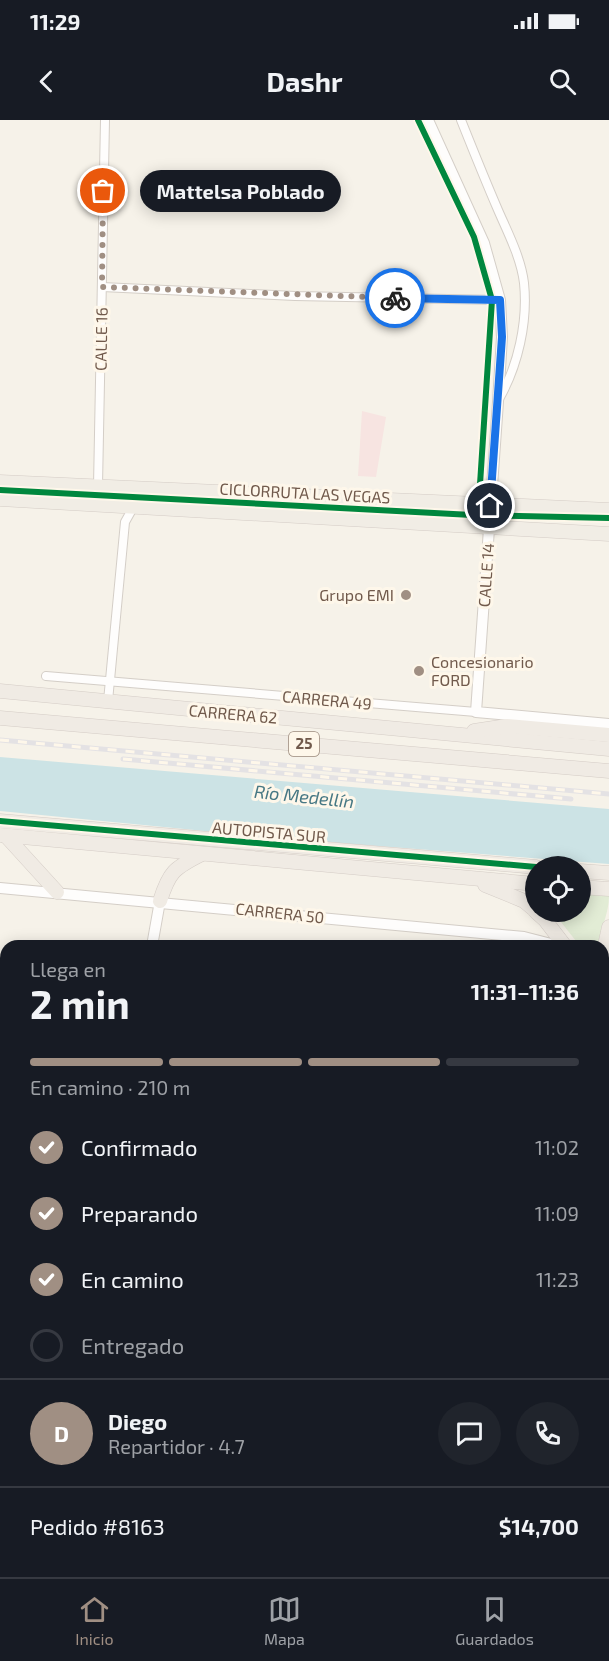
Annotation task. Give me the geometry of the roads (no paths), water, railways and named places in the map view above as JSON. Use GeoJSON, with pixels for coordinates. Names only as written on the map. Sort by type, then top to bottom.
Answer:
{"type":"FeatureCollection","features":[{"type":"Feature","properties":{"kind":"highway","name":"CARRERA 62"},"geometry":{"type":"LineString","coordinates":[[0,691],[609,749]]}},
{"type":"Feature","properties":{"kind":"highway","name":"CARRERA 62"},"geometry":{"type":"LineString","coordinates":[[0,718],[609,771]]}},
{"type":"Feature","properties":{"kind":"highway"},"geometry":{"type":"LineString","coordinates":[[452,735],[507,726],[609,735]]}},
{"type":"Feature","properties":{"kind":"highway","name":"AUTOPISTA SUR"},"geometry":{"type":"LineString","coordinates":[[0,821],[231,843],[525,866]]}},
{"type":"Feature","properties":{"kind":"highway"},"geometry":{"type":"LineString","coordinates":[[3,835],[57,892]]}},
{"type":"Feature","properties":{"kind":"highway","name":"AUTOPISTA SUR"},"geometry":{"type":"LineString","coordinates":[[3,835],[525,883]]}},
{"type":"Feature","properties":{"kind":"highway"},"geometry":{"type":"LineString","coordinates":[[231,843],[330,866]]}},
{"type":"Feature","properties":{"kind":"highway"},"geometry":{"type":"LineString","coordinates":[[160,901],[166,880],[174,871],[185,862],[203,854]]}},
{"type":"Feature","properties":{"kind":"highway"},"geometry":{"type":"LineString","coordinates":[[591,872],[609,873]]}},
{"type":"Feature","properties":{"kind":"highway"},"geometry":{"type":"LineString","coordinates":[[469,879],[516,897],[525,904]]}},
{"type":"Feature","properties":{"kind":"highway"},"geometry":{"type":"LineString","coordinates":[[591,888],[609,889]]}},
{"type":"Feature","properties":{"kind":"highway"},"geometry":{"type":"LineString","coordinates":[[547,922],[560,940]]}},
{"type":"Feature","properties":{"kind":"main road"},"geometry":{"type":"LineString","coordinates":[[0,483],[490,506],[606,508]]}},
{"type":"Feature","properties":{"kind":"main road"},"geometry":{"type":"LineString","coordinates":[[0,499],[609,534]]}},
{"type":"Feature","properties":{"kind":"street","name":"CALLE 16"},"geometry":{"type":"LineString","coordinates":[[98,486],[105,120]]}},
{"type":"Feature","properties":{"kind":"street","name":"CALLE 14"},"geometry":{"type":"LineString","coordinates":[[428,120],[484,243],[500,300],[502,337],[476,712]]}},
{"type":"Feature","properties":{"kind":"street","name":"CALLE 14"},"geometry":{"type":"LineString","coordinates":[[461,120],[516,252],[524,284],[523,319],[512,378],[498,402]]}},
{"type":"Feature","properties":{"kind":"street"},"geometry":{"type":"LineString","coordinates":[[102,287],[296,296],[500,300]]}},
{"type":"Feature","properties":{"kind":"street"},"geometry":{"type":"LineString","coordinates":[[114,504],[125,522]]}},
{"type":"Feature","properties":{"kind":"street"},"geometry":{"type":"LineString","coordinates":[[108,701],[125,522],[134,506]]}},
{"type":"Feature","properties":{"kind":"street","name":"CARRERA 49"},"geometry":{"type":"LineString","coordinates":[[46,676],[609,724]]}},
{"type":"Feature","properties":{"kind":"street","name":"CARRERA 50"},"geometry":{"type":"LineString","coordinates":[[0,888],[160,901],[536,940]]}},
{"type":"Feature","properties":{"kind":"street"},"geometry":{"type":"LineString","coordinates":[[153,940],[160,901]]}},
{"type":"Feature","properties":{"kind":"water","name":"Río Medellín"},"geometry":{"type":"Polygon","coordinates":[[[0,757],[609,809],[609,864],[591,863],[591,856],[525,857],[288,839],[0,811],[0,757]]]}},
{"type":"Feature","properties":{"kind":"railway"},"geometry":{"type":"LineString","coordinates":[[0,740],[609,794]]}},
{"type":"Feature","properties":{"kind":"railway"},"geometry":{"type":"LineString","coordinates":[[123,759],[571,799]]}},
{"type":"Feature","properties":{"kind":"place","name":"Mattelsa Poblado"},"geometry":{"type":"Point","coordinates":[103,191]}},
{"type":"Feature","properties":{"kind":"place","name":"Grupo EMI"},"geometry":{"type":"Point","coordinates":[406,595]}},
{"type":"Feature","properties":{"kind":"place","name":"Concesionario FORD"},"geometry":{"type":"Point","coordinates":[419,671]}}]}
